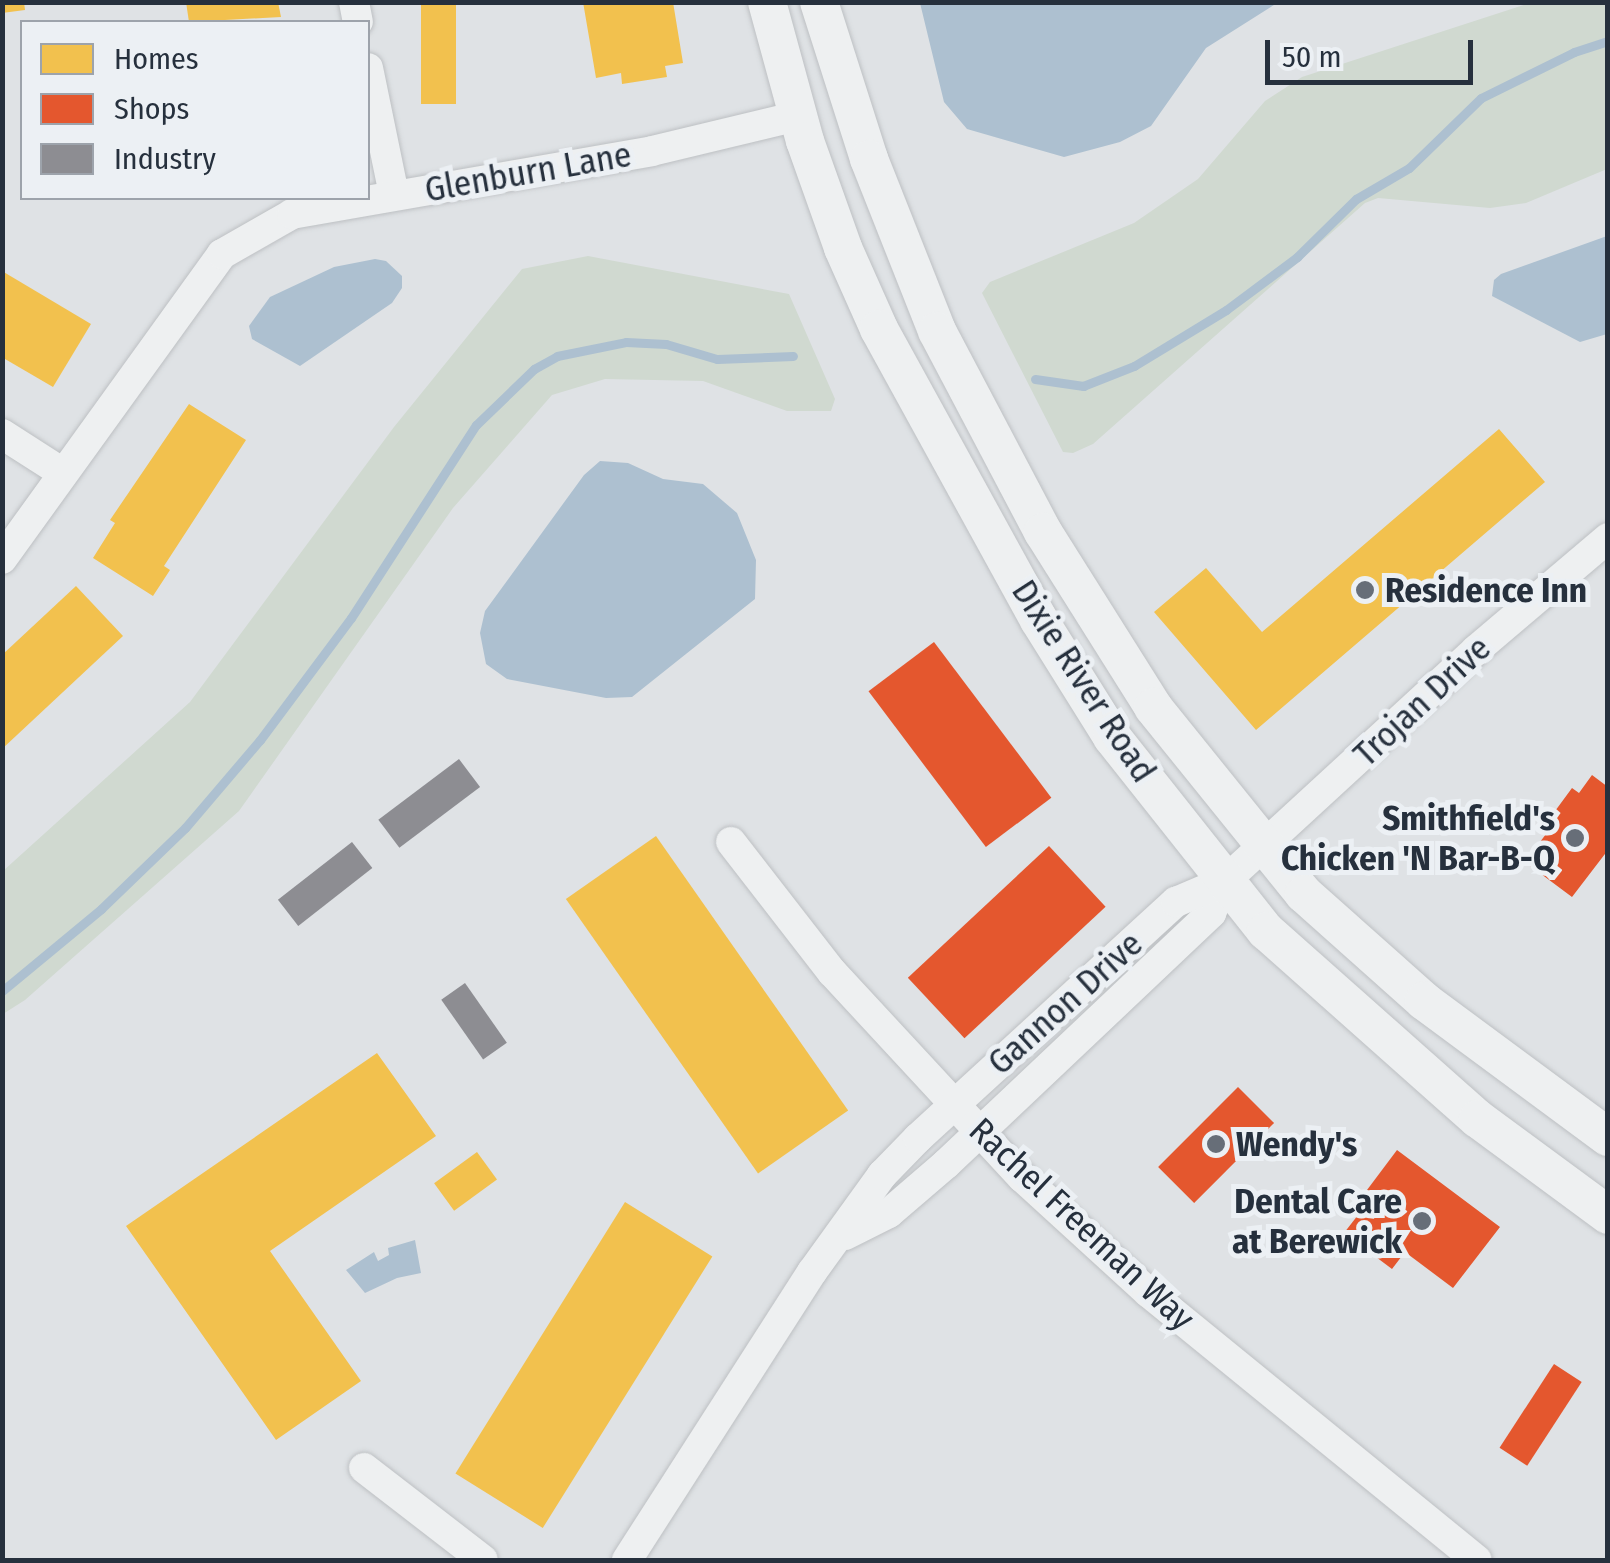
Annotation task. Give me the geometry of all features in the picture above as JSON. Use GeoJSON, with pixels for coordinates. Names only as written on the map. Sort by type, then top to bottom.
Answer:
{"type":"FeatureCollection","features":[{"type":"Feature","properties":{"kind":"street","name":"Dixie River Road"},"geometry":{"type":"LineString","coordinates":[[766,2],[798,116],[843,248],[879,329],[1039,620],[1112,736],[1243,865],[1304,894],[1371,956],[1608,1137]]}},
{"type":"Feature","properties":{"kind":"street","name":"Dixie River Road"},"geometry":{"type":"LineString","coordinates":[[818,2],[869,160],[937,330],[1043,532],[1153,707],[1243,865],[1266,931],[1331,994],[1478,1120],[1608,1215]]}},
{"type":"Feature","properties":{"kind":"street"},"geometry":{"type":"LineString","coordinates":[[370,78],[394,194]]}},
{"type":"Feature","properties":{"kind":"street","name":"Glenburn Lane"},"geometry":{"type":"LineString","coordinates":[[370,199],[652,151],[798,116]]}},
{"type":"Feature","properties":{"kind":"street","name":"Glenburn Lane"},"geometry":{"type":"LineString","coordinates":[[2,560],[222,254],[292,214],[363,200]]}},
{"type":"Feature","properties":{"kind":"street"},"geometry":{"type":"LineString","coordinates":[[2,434],[63,473]]}},
{"type":"Feature","properties":{"kind":"street","name":"Trojan Drive"},"geometry":{"type":"LineString","coordinates":[[1243,865],[1476,650],[1608,538]]}},
{"type":"Feature","properties":{"kind":"street","name":"Rachel Freeman Way"},"geometry":{"type":"LineString","coordinates":[[731,842],[832,972],[1022,1177],[1148,1292],[1477,1560]]}},
{"type":"Feature","properties":{"kind":"street","name":"Gannon Drive"},"geometry":{"type":"LineString","coordinates":[[627,1560],[812,1272],[842,1236],[882,1176],[1176,902],[1243,865]]}},
{"type":"Feature","properties":{"kind":"street","name":"Gannon Drive"},"geometry":{"type":"LineString","coordinates":[[842,1236],[888,1213],[981,1131],[1211,913],[1243,865]]}},
{"type":"Feature","properties":{"kind":"street"},"geometry":{"type":"LineString","coordinates":[[364,1468],[484,1560]]}},
{"type":"Feature","properties":{"kind":"shaded area"},"geometry":{"type":"Polygon","coordinates":[[[1533,2],[1607,3],[1607,169],[1526,203],[1490,208],[1378,198],[1365,203],[1093,444],[1073,453],[1063,452],[982,293],[990,282],[1134,223],[1198,179],[1265,101],[1302,77],[1533,2]]]}},
{"type":"Feature","properties":{"kind":"shaded area"},"geometry":{"type":"Polygon","coordinates":[[[588,256],[789,294],[835,399],[831,411],[787,411],[703,381],[605,379],[552,395],[453,508],[239,811],[25,1000],[3,1014],[3,871],[190,702],[394,427],[522,269],[588,256]]]}},
{"type":"Feature","properties":{"kind":"water"},"geometry":{"type":"Polygon","coordinates":[[[920,2],[1277,3],[1206,48],[1151,126],[1120,142],[1064,157],[967,129],[944,102],[920,2]]]}},
{"type":"Feature","properties":{"kind":"water"},"geometry":{"type":"Polygon","coordinates":[[[1607,236],[1607,334],[1580,342],[1492,296],[1494,280],[1501,274],[1607,236]]]}},
{"type":"Feature","properties":{"kind":"water"},"geometry":{"type":"Polygon","coordinates":[[[375,259],[386,261],[402,276],[402,288],[392,303],[300,366],[252,339],[249,326],[270,297],[334,267],[375,259]]]}},
{"type":"Feature","properties":{"kind":"water"},"geometry":{"type":"Polygon","coordinates":[[[600,461],[628,463],[663,479],[703,484],[737,513],[756,560],[755,599],[632,697],[606,698],[507,679],[486,664],[480,633],[485,611],[584,475],[600,461]]]}},
{"type":"Feature","properties":{"kind":"water"},"geometry":{"type":"Polygon","coordinates":[[[415,1240],[421,1273],[397,1278],[365,1293],[346,1270],[374,1252],[378,1261],[389,1255],[388,1248],[415,1240]]]}},
{"type":"Feature","properties":{"kind":"building: Homes"},"geometry":{"type":"Polygon","coordinates":[[[2,2],[24,2],[25,10],[2,13],[2,2]]]}},
{"type":"Feature","properties":{"kind":"building: Homes"},"geometry":{"type":"Polygon","coordinates":[[[186,2],[278,2],[281,17],[226,20],[189,20],[186,2]]]}},
{"type":"Feature","properties":{"kind":"building: Homes"},"geometry":{"type":"Polygon","coordinates":[[[421,2],[456,2],[456,104],[421,104],[421,2]]]}},
{"type":"Feature","properties":{"kind":"building: Homes"},"geometry":{"type":"Polygon","coordinates":[[[583,2],[673,2],[683,63],[665,66],[667,77],[622,84],[621,73],[596,78],[583,2]]]}},
{"type":"Feature","properties":{"kind":"building: Homes"},"geometry":{"type":"Polygon","coordinates":[[[2,271],[91,324],[53,387],[5,359],[2,271]]]}},
{"type":"Feature","properties":{"kind":"building: Homes"},"geometry":{"type":"Polygon","coordinates":[[[189,404],[246,440],[164,566],[170,570],[153,596],[93,558],[115,523],[110,520],[189,404]]]}},
{"type":"Feature","properties":{"kind":"building: Homes","name":"Residence Inn"},"geometry":{"type":"Polygon","coordinates":[[[1499,429],[1545,482],[1256,730],[1154,612],[1206,568],[1262,632],[1499,429]]]}},
{"type":"Feature","properties":{"kind":"building: Homes"},"geometry":{"type":"Polygon","coordinates":[[[76,586],[123,636],[2,749],[2,655],[76,586]]]}},
{"type":"Feature","properties":{"kind":"building: Homes"},"geometry":{"type":"Polygon","coordinates":[[[656,836],[848,1110],[758,1174],[566,899],[656,836]]]}},
{"type":"Feature","properties":{"kind":"building: Homes"},"geometry":{"type":"Polygon","coordinates":[[[377,1053],[436,1136],[270,1251],[361,1381],[276,1440],[126,1226],[377,1053]]]}},
{"type":"Feature","properties":{"kind":"building: Homes"},"geometry":{"type":"Polygon","coordinates":[[[477,1152],[497,1180],[454,1211],[434,1183],[477,1152]]]}},
{"type":"Feature","properties":{"kind":"building: Homes"},"geometry":{"type":"Polygon","coordinates":[[[625,1202],[712,1257],[543,1528],[455,1473],[625,1202]]]}},
{"type":"Feature","properties":{"kind":"building: Shops"},"geometry":{"type":"Polygon","coordinates":[[[934,642],[1051,798],[986,847],[869,691],[934,642]]]}},
{"type":"Feature","properties":{"kind":"building: Shops","name":"Smithfield's Chicken 'N Bar-B-Q"},"geometry":{"type":"Polygon","coordinates":[[[1592,775],[1608,787],[1608,850],[1572,897],[1525,862],[1552,826],[1547,822],[1572,788],[1579,793],[1592,775]]]}},
{"type":"Feature","properties":{"kind":"building: Shops"},"geometry":{"type":"Polygon","coordinates":[[[1049,846],[1106,907],[964,1038],[908,978],[1049,846]]]}},
{"type":"Feature","properties":{"kind":"building: Shops","name":"Wendy's"},"geometry":{"type":"Polygon","coordinates":[[[1238,1087],[1274,1123],[1194,1203],[1158,1167],[1238,1087]]]}},
{"type":"Feature","properties":{"kind":"building: Shops","name":"Dental Care at Berewick"},"geometry":{"type":"Polygon","coordinates":[[[1397,1150],[1500,1227],[1453,1288],[1405,1252],[1392,1269],[1344,1233],[1358,1215],[1352,1210],[1397,1150]]]}},
{"type":"Feature","properties":{"kind":"building: Shops"},"geometry":{"type":"Polygon","coordinates":[[[1554,1364],[1582,1382],[1527,1466],[1500,1448],[1554,1364]]]}},
{"type":"Feature","properties":{"kind":"building: Industry"},"geometry":{"type":"Polygon","coordinates":[[[459,759],[480,787],[399,848],[378,820],[459,759]]]}},
{"type":"Feature","properties":{"kind":"building: Industry"},"geometry":{"type":"Polygon","coordinates":[[[352,842],[372,868],[298,926],[278,900],[352,842]]]}},
{"type":"Feature","properties":{"kind":"building: Industry"},"geometry":{"type":"Polygon","coordinates":[[[465,983],[507,1043],[483,1059],[441,1000],[465,983]]]}},
{"type":"Feature","properties":{"kind":"waterway"},"geometry":{"type":"LineString","coordinates":[[1035,379],[1083,386],[1134,366],[1226,310],[1297,257],[1356,199],[1409,168],[1481,98],[1574,52],[1608,41]]}},
{"type":"Feature","properties":{"kind":"waterway"},"geometry":{"type":"LineString","coordinates":[[2,991],[101,909],[185,828],[260,740],[351,618],[476,425],[534,369],[557,356],[626,342],[666,344],[717,359],[793,356]]}},
{"type":"Feature","properties":{"kind":"place","name":"Residence Inn"},"geometry":{"type":"Point","coordinates":[1365,590]}},
{"type":"Feature","properties":{"kind":"place","name":"Smithfield's Chicken 'N Bar-B-Q"},"geometry":{"type":"Point","coordinates":[1575,838]}},
{"type":"Feature","properties":{"kind":"place","name":"Wendy's"},"geometry":{"type":"Point","coordinates":[1216,1144]}},
{"type":"Feature","properties":{"kind":"place","name":"Dental Care at Berewick"},"geometry":{"type":"Point","coordinates":[1422,1221]}}]}
